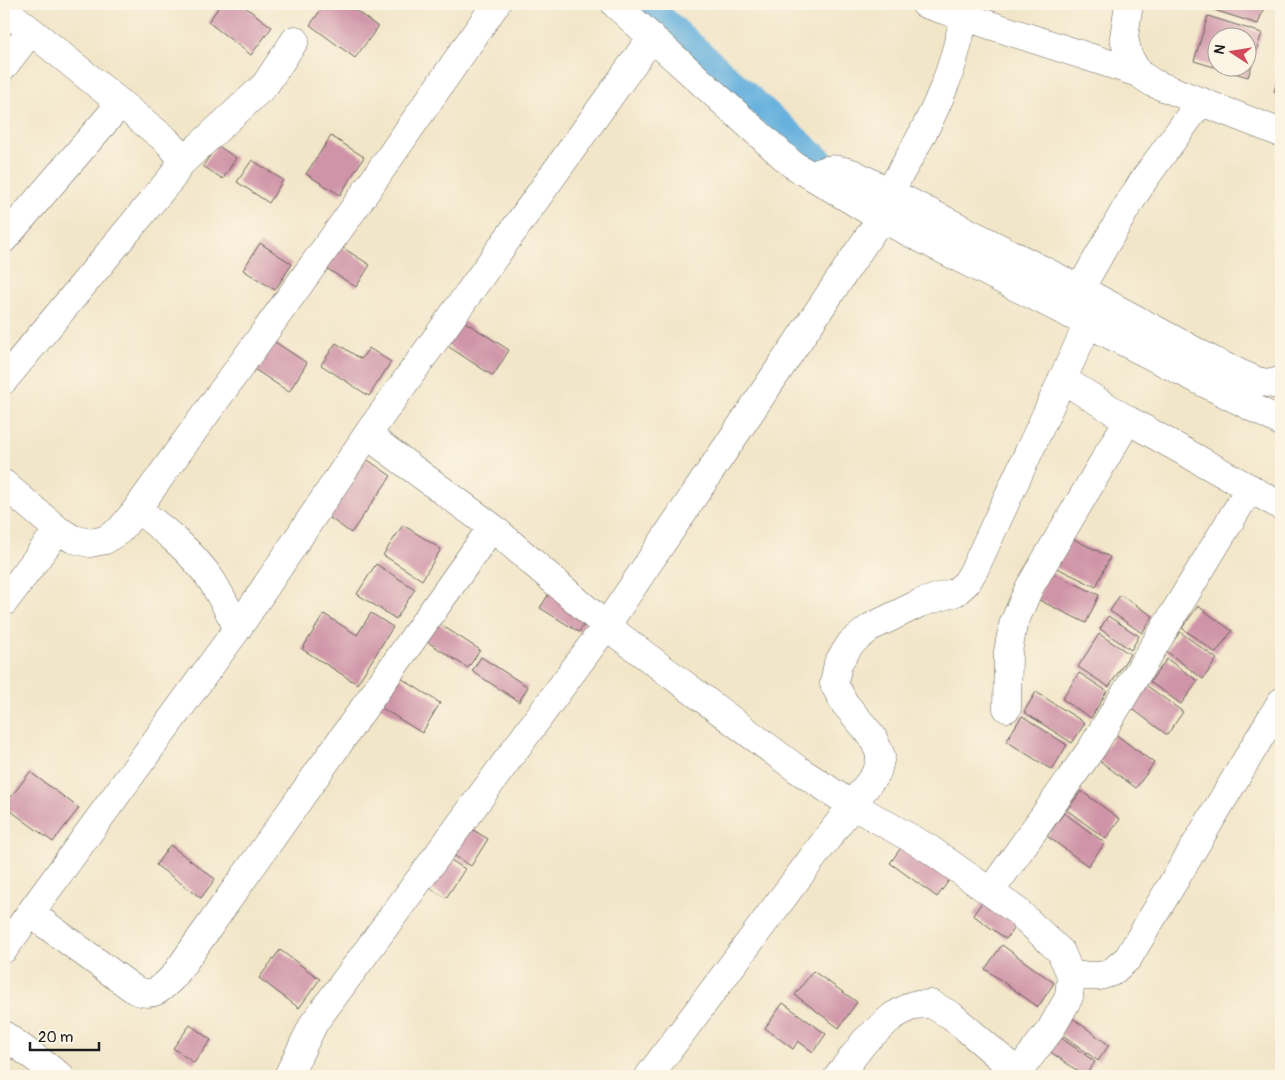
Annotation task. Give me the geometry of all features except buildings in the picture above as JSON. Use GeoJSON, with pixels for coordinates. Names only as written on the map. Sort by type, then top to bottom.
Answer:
{"type":"FeatureCollection","features":[{"type":"Feature","properties":{"kind":"street"},"geometry":{"type":"LineString","coordinates":[[4,484],[58,530],[73,540],[90,543],[105,540],[120,530],[347,218],[496,4]]}},
{"type":"Feature","properties":{"kind":"street"},"geometry":{"type":"LineString","coordinates":[[615,4],[792,164],[823,172],[852,172],[1080,289],[1218,364],[1257,381],[1273,384],[1281,380]]}},
{"type":"Feature","properties":{"kind":"street"},"geometry":{"type":"LineString","coordinates":[[1129,4],[1124,37],[1128,55],[1138,73]]}},
{"type":"Feature","properties":{"kind":"street"},"geometry":{"type":"LineString","coordinates":[[944,8],[1138,73],[1153,83],[1281,132]]}},
{"type":"Feature","properties":{"kind":"street"},"geometry":{"type":"LineString","coordinates":[[890,191],[921,137],[945,84],[958,46],[944,8]]}},
{"type":"Feature","properties":{"kind":"street"},"geometry":{"type":"LineString","coordinates":[[4,9],[166,140],[178,154],[180,164]]}},
{"type":"Feature","properties":{"kind":"street"},"geometry":{"type":"LineString","coordinates":[[4,66],[30,31]]}},
{"type":"Feature","properties":{"kind":"street"},"geometry":{"type":"LineString","coordinates":[[4,949],[238,628],[367,435],[652,37]]}},
{"type":"Feature","properties":{"kind":"street"},"geometry":{"type":"LineString","coordinates":[[4,380],[174,176],[180,164],[265,85],[295,40]]}},
{"type":"Feature","properties":{"kind":"street"},"geometry":{"type":"LineString","coordinates":[[1080,289],[1144,178],[1201,101]]}},
{"type":"Feature","properties":{"kind":"street"},"geometry":{"type":"LineString","coordinates":[[4,239],[120,104]]}},
{"type":"Feature","properties":{"kind":"street"},"geometry":{"type":"LineString","coordinates":[[823,172],[881,218],[1281,422]]}},
{"type":"Feature","properties":{"kind":"street"},"geometry":{"type":"LineString","coordinates":[[288,1076],[314,1024],[606,626],[881,218]]}},
{"type":"Feature","properties":{"kind":"street"},"geometry":{"type":"LineString","coordinates":[[650,1076],[877,772],[881,756],[872,736],[845,704],[834,684],[838,663],[851,643],[872,627],[920,603],[956,592],[967,582],[1088,324]]}},
{"type":"Feature","properties":{"kind":"street"},"geometry":{"type":"LineString","coordinates":[[1062,379],[1128,420],[1281,506]]}},
{"type":"Feature","properties":{"kind":"street"},"geometry":{"type":"LineString","coordinates":[[1007,708],[1008,652],[1013,625],[1029,588],[1128,420]]}},
{"type":"Feature","properties":{"kind":"street"},"geometry":{"type":"LineString","coordinates":[[367,435],[492,527],[606,626],[797,769],[852,805],[928,848],[1018,911],[1061,952],[1071,976],[1069,997],[1051,1030],[1017,1074],[952,1016],[930,1004],[914,1005],[892,1016],[865,1041],[838,1076]]}},
{"type":"Feature","properties":{"kind":"street"},"geometry":{"type":"LineString","coordinates":[[990,892],[1092,748],[1250,488]]}},
{"type":"Feature","properties":{"kind":"street"},"geometry":{"type":"LineString","coordinates":[[137,509],[166,531],[192,556],[212,580],[238,628]]}},
{"type":"Feature","properties":{"kind":"street"},"geometry":{"type":"LineString","coordinates":[[30,913],[135,990],[143,993],[152,993],[162,989],[180,968],[492,527]]}},
{"type":"Feature","properties":{"kind":"street"},"geometry":{"type":"LineString","coordinates":[[4,602],[58,530]]}},
{"type":"Feature","properties":{"kind":"street"},"geometry":{"type":"LineString","coordinates":[[1071,976],[1100,976],[1112,972],[1128,958],[1281,702]]}},
{"type":"Feature","properties":{"kind":"street"},"geometry":{"type":"LineString","coordinates":[[4,1035],[60,1076]]}},
{"type":"Feature","properties":{"kind":"waterway"},"geometry":{"type":"LineString","coordinates":[[648,4],[842,178]]}}]}
